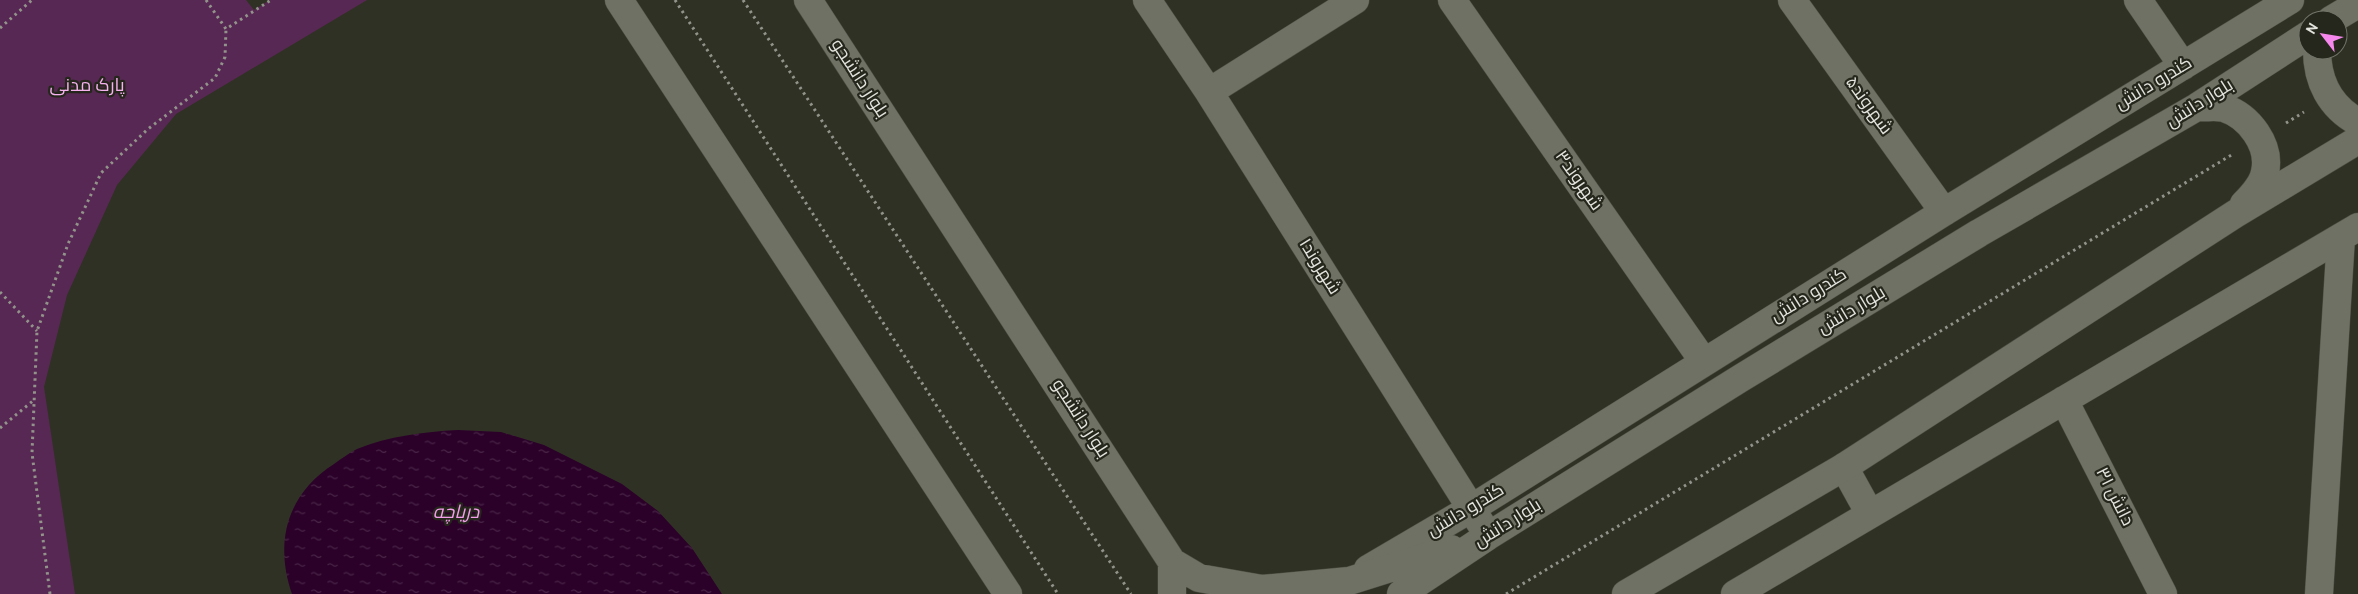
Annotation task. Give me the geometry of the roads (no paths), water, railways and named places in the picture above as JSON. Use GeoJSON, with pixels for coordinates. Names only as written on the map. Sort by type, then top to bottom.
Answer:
{"type":"FeatureCollection","features":[{"type":"Feature","properties":{"kind":"street"},"geometry":{"type":"LineString","coordinates":[[619,0],[1008,594]]}},
{"type":"Feature","properties":{"kind":"street","name":"بلوار دانشجو"},"geometry":{"type":"LineString","coordinates":[[808,0],[1172,562],[1199,578],[1262,589],[1339,587],[1488,536]]}},
{"type":"Feature","properties":{"kind":"street","name":"شهروند۱"},"geometry":{"type":"LineString","coordinates":[[1147,0],[1209,92],[1488,536]]}},
{"type":"Feature","properties":{"kind":"street"},"geometry":{"type":"LineString","coordinates":[[1209,92],[1355,0]]}},
{"type":"Feature","properties":{"kind":"street","name":"شهروند۳"},"geometry":{"type":"LineString","coordinates":[[1452,0],[1704,362]]}},
{"type":"Feature","properties":{"kind":"street","name":"شهروند۵"},"geometry":{"type":"LineString","coordinates":[[1792,0],[1944,212]]}},
{"type":"Feature","properties":{"kind":"street"},"geometry":{"type":"LineString","coordinates":[[2138,0],[2183,66]]}},
{"type":"Feature","properties":{"kind":"street","name":"کندرو دانش"},"geometry":{"type":"LineString","coordinates":[[1339,587],[1472,508],[1944,212],[2290,0]]}},
{"type":"Feature","properties":{"kind":"street","name":"بلوار دانش"},"geometry":{"type":"LineString","coordinates":[[1401,594],[1488,536],[1741,378],[1979,233],[2197,107],[2298,41]]}},
{"type":"Feature","properties":{"kind":"street"},"geometry":{"type":"LineString","coordinates":[[2317,60],[2317,69],[2326,93],[2343,114],[2358,122]]}},
{"type":"Feature","properties":{"kind":"street"},"geometry":{"type":"LineString","coordinates":[[2197,107],[2224,108],[2248,121],[2262,144],[2266,171],[2254,194],[2234,214]]}},
{"type":"Feature","properties":{"kind":"street"},"geometry":{"type":"LineString","coordinates":[[1626,594],[1844,467],[2234,214],[2358,140]]}},
{"type":"Feature","properties":{"kind":"street"},"geometry":{"type":"LineString","coordinates":[[2349,232],[2358,268]]}},
{"type":"Feature","properties":{"kind":"street"},"geometry":{"type":"LineString","coordinates":[[1734,594],[2349,232]]}},
{"type":"Feature","properties":{"kind":"street"},"geometry":{"type":"LineString","coordinates":[[2320,594],[2349,232]]}},
{"type":"Feature","properties":{"kind":"street","name":"دانش ۳۱"},"geometry":{"type":"LineString","coordinates":[[2064,400],[2163,594]]}},
{"type":"Feature","properties":{"kind":"street"},"geometry":{"type":"LineString","coordinates":[[1844,467],[1870,514]]}},
{"type":"Feature","properties":{"kind":"street"},"geometry":{"type":"LineString","coordinates":[[1172,562],[1172,594]]}},
{"type":"Feature","properties":{"kind":"water","name":"دریاچه"},"geometry":{"type":"Polygon","coordinates":[[[458,430],[501,432],[544,445],[622,484],[658,511],[692,548],[722,594],[292,594],[284,556],[285,538],[295,505],[318,476],[351,452],[381,441],[406,435],[458,430]]]}},
{"type":"Feature","properties":{"kind":"park label","name":"پارک مدنی"},"geometry":{"type":"Point","coordinates":[87,86]}}]}
